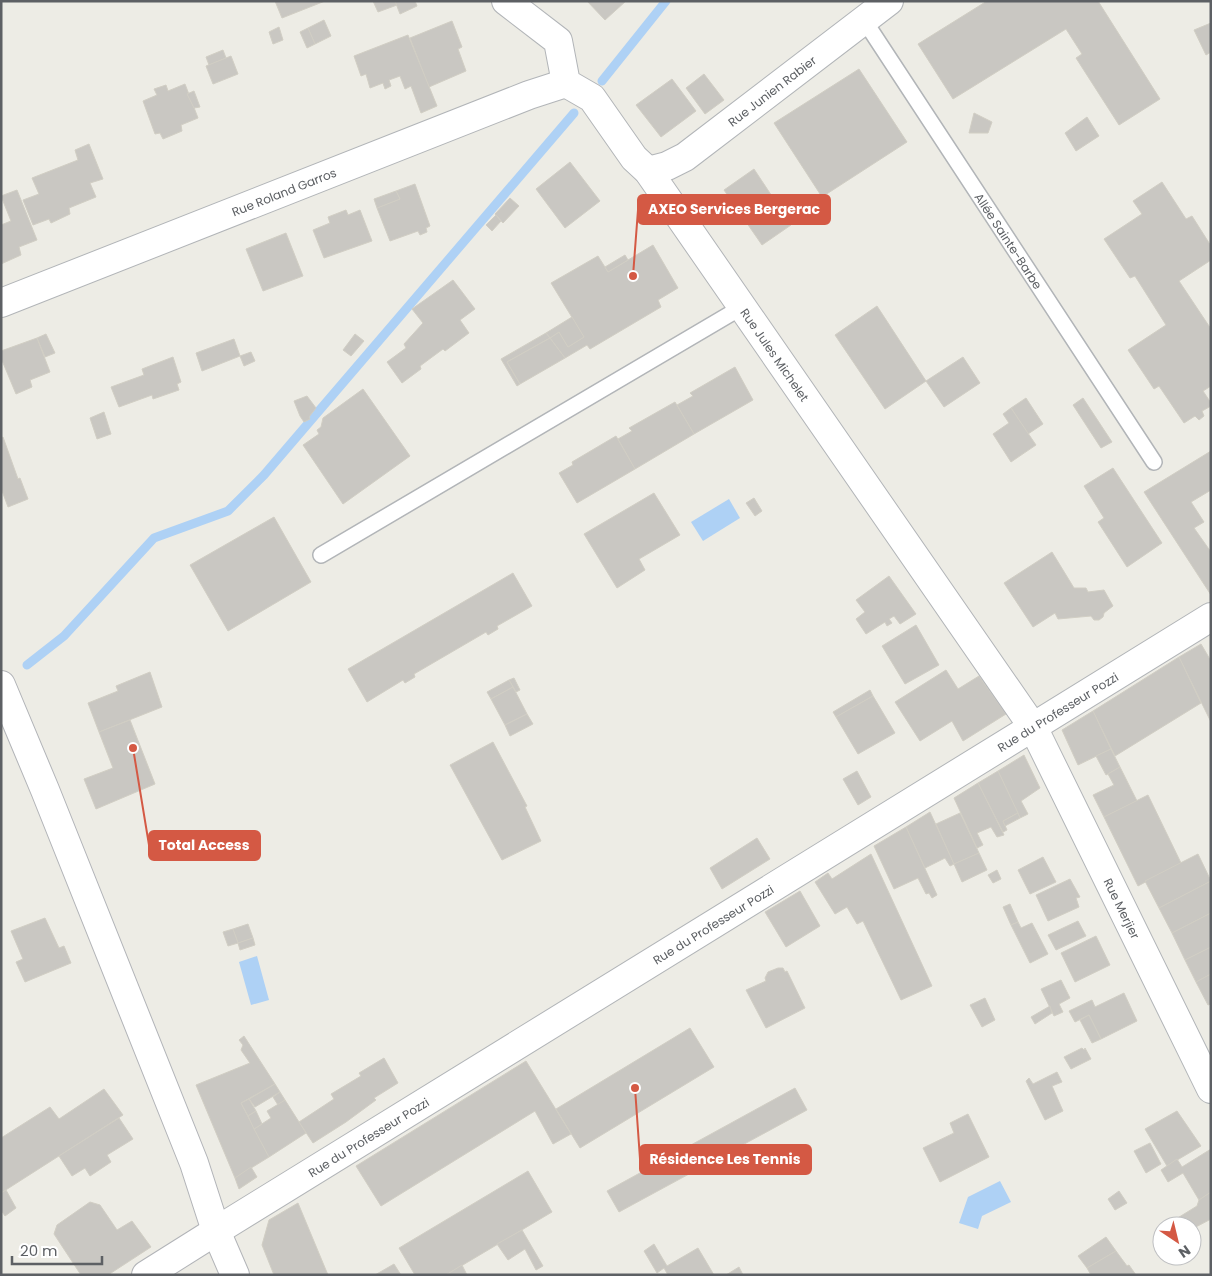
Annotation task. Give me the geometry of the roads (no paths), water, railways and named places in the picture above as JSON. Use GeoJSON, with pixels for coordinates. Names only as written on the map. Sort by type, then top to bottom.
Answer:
{"type":"FeatureCollection","features":[{"type":"Feature","properties":{"kind":"street"},"geometry":{"type":"LineString","coordinates":[[506,1],[558,41],[566,83]]}},
{"type":"Feature","properties":{"kind":"street","name":"Rue Junien Rabier"},"geometry":{"type":"LineString","coordinates":[[648,171],[667,166],[685,157],[889,1]]}},
{"type":"Feature","properties":{"kind":"street","name":"Rue Jules Michelet"},"geometry":{"type":"LineString","coordinates":[[566,83],[592,98],[634,158],[648,171],[1033,727]]}},
{"type":"Feature","properties":{"kind":"street","name":"Rue Roland Garros"},"geometry":{"type":"LineString","coordinates":[[1,303],[529,95],[566,83]]}},
{"type":"Feature","properties":{"kind":"street","name":"Rue du Professeur Pozzi"},"geometry":{"type":"LineString","coordinates":[[146,1275],[1211,618]]}},
{"type":"Feature","properties":{"kind":"street"},"geometry":{"type":"LineString","coordinates":[[1,685],[194,1163],[216,1231],[235,1275]]}},
{"type":"Feature","properties":{"kind":"street","name":"Rue Merjier"},"geometry":{"type":"LineString","coordinates":[[1033,727],[1211,1089]]}},
{"type":"Feature","properties":{"kind":"lane","name":"Allée Sainte-Barbe"},"geometry":{"type":"LineString","coordinates":[[864,20],[1154,462]]}},
{"type":"Feature","properties":{"kind":"lane"},"geometry":{"type":"LineString","coordinates":[[321,555],[742,307]]}},
{"type":"Feature","properties":{"kind":"water"},"geometry":{"type":"Polygon","coordinates":[[[729,499],[740,518],[703,541],[691,522],[729,499]]]}},
{"type":"Feature","properties":{"kind":"water"},"geometry":{"type":"Polygon","coordinates":[[[257,956],[269,1000],[251,1005],[239,962],[257,956]]]}},
{"type":"Feature","properties":{"kind":"water"},"geometry":{"type":"Polygon","coordinates":[[[1000,1181],[1011,1202],[982,1216],[978,1229],[959,1223],[968,1197],[1000,1181]]]}},
{"type":"Feature","properties":{"kind":"waterway"},"geometry":{"type":"LineString","coordinates":[[602,81],[666,1]]}},
{"type":"Feature","properties":{"kind":"waterway"},"geometry":{"type":"LineString","coordinates":[[27,665],[64,636],[154,538],[228,511],[264,475],[574,113]]}},
{"type":"Feature","properties":{"kind":"place","name":"AXEO Services Bergerac"},"geometry":{"type":"Point","coordinates":[633,276]}},
{"type":"Feature","properties":{"kind":"place","name":"Total Access"},"geometry":{"type":"Point","coordinates":[133,748]}},
{"type":"Feature","properties":{"kind":"place","name":"Résidence Les Tennis"},"geometry":{"type":"Point","coordinates":[635,1088]}}]}
